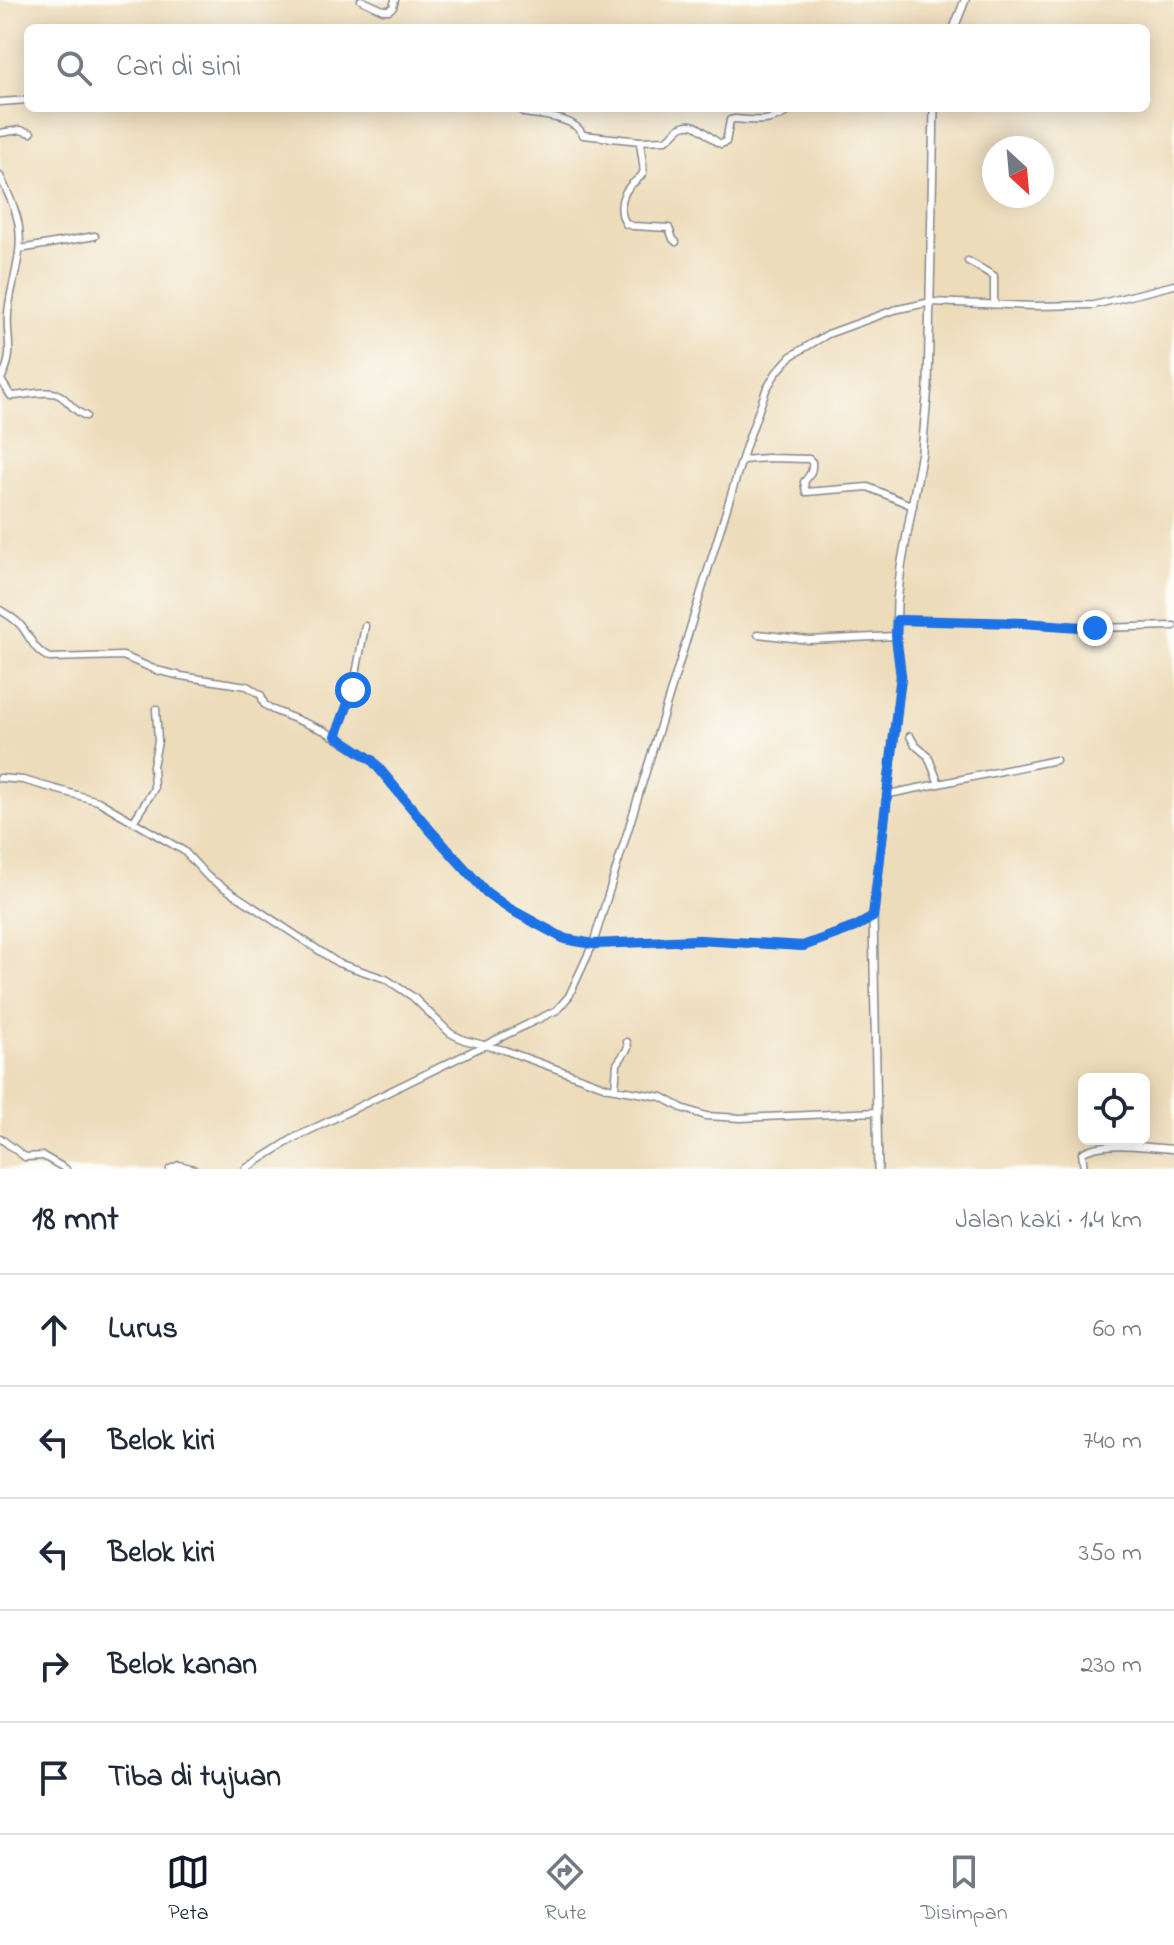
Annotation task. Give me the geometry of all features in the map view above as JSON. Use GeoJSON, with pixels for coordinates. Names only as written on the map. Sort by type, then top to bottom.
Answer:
{"type":"FeatureCollection","features":[{"type":"Feature","properties":{"kind":"street"},"geometry":{"type":"LineString","coordinates":[[361,0],[383,10],[393,7],[395,0]]}},
{"type":"Feature","properties":{"kind":"street"},"geometry":{"type":"LineString","coordinates":[[956,24],[965,0]]}},
{"type":"Feature","properties":{"kind":"street"},"geometry":{"type":"LineString","coordinates":[[0,102],[24,100]]}},
{"type":"Feature","properties":{"kind":"street"},"geometry":{"type":"LineString","coordinates":[[524,113],[569,123],[579,127],[585,136],[640,141],[666,140],[682,127],[690,125],[721,144],[726,142],[730,120],[767,120],[788,112]]}},
{"type":"Feature","properties":{"kind":"street"},"geometry":{"type":"LineString","coordinates":[[878,1169],[873,917],[901,676],[896,636],[901,567],[922,452],[928,386],[934,112]]}},
{"type":"Feature","properties":{"kind":"street"},"geometry":{"type":"LineString","coordinates":[[0,133],[20,130],[31,133]]}},
{"type":"Feature","properties":{"kind":"street"},"geometry":{"type":"LineString","coordinates":[[640,141],[644,169],[623,197],[622,217],[626,224],[633,226],[669,228],[676,242]]}},
{"type":"Feature","properties":{"kind":"street"},"geometry":{"type":"LineString","coordinates":[[0,176],[16,213],[20,249],[8,314],[10,355],[0,380],[11,396],[55,393],[76,412],[86,416]]}},
{"type":"Feature","properties":{"kind":"street"},"geometry":{"type":"LineString","coordinates":[[20,249],[95,236]]}},
{"type":"Feature","properties":{"kind":"street"},"geometry":{"type":"LineString","coordinates":[[968,261],[994,276],[994,304]]}},
{"type":"Feature","properties":{"kind":"street"},"geometry":{"type":"LineString","coordinates":[[245,1169],[294,1138],[557,1010],[574,988],[593,944],[766,390],[791,356],[828,334],[894,310],[931,302],[1094,305],[1174,285]]}},
{"type":"Feature","properties":{"kind":"street"},"geometry":{"type":"LineString","coordinates":[[742,460],[805,458],[811,460],[812,467],[811,474],[804,482],[806,492],[868,487],[913,506]]}},
{"type":"Feature","properties":{"kind":"street"},"geometry":{"type":"LineString","coordinates":[[0,610],[18,623],[37,649],[50,658],[123,656],[156,670],[247,686],[261,695],[264,704],[273,710],[336,736],[372,760],[486,892],[508,908],[565,939],[593,944],[699,940],[803,946],[873,917]]}},
{"type":"Feature","properties":{"kind":"street"},"geometry":{"type":"LineString","coordinates":[[897,620],[1110,628],[1174,626]]}},
{"type":"Feature","properties":{"kind":"street"},"geometry":{"type":"LineString","coordinates":[[336,736],[353,690],[365,626]]}},
{"type":"Feature","properties":{"kind":"street"},"geometry":{"type":"LineString","coordinates":[[758,634],[809,640],[896,636]]}},
{"type":"Feature","properties":{"kind":"street"},"geometry":{"type":"LineString","coordinates":[[133,822],[154,789],[153,766],[158,741],[156,709]]}},
{"type":"Feature","properties":{"kind":"street"},"geometry":{"type":"LineString","coordinates":[[910,736],[928,756],[939,784]]}},
{"type":"Feature","properties":{"kind":"street"},"geometry":{"type":"LineString","coordinates":[[889,794],[1056,760]]}},
{"type":"Feature","properties":{"kind":"street"},"geometry":{"type":"LineString","coordinates":[[0,778],[23,780],[98,801],[184,851],[208,877],[338,963],[386,979],[413,997],[450,1033],[464,1040],[504,1050],[600,1085],[662,1097],[706,1116],[877,1112]]}},
{"type":"Feature","properties":{"kind":"street"},"geometry":{"type":"LineString","coordinates":[[615,1089],[617,1064],[628,1048],[627,1042]]}},
{"type":"Feature","properties":{"kind":"street"},"geometry":{"type":"LineString","coordinates":[[0,1138],[24,1157],[43,1156],[66,1169]]}},
{"type":"Feature","properties":{"kind":"street"},"geometry":{"type":"LineString","coordinates":[[1084,1169],[1082,1153],[1088,1149],[1112,1146],[1174,1149]]}},
{"type":"Feature","properties":{"kind":"street"},"geometry":{"type":"LineString","coordinates":[[170,1169],[179,1165],[194,1169]]}},
{"type":"Feature","properties":{"kind":"route"},"geometry":{"type":"LineString","coordinates":[[353,690],[336,736],[372,760],[486,892],[508,908],[565,939],[593,944],[699,940],[803,946],[873,917],[901,676],[897,620],[1095,628]]}}]}
